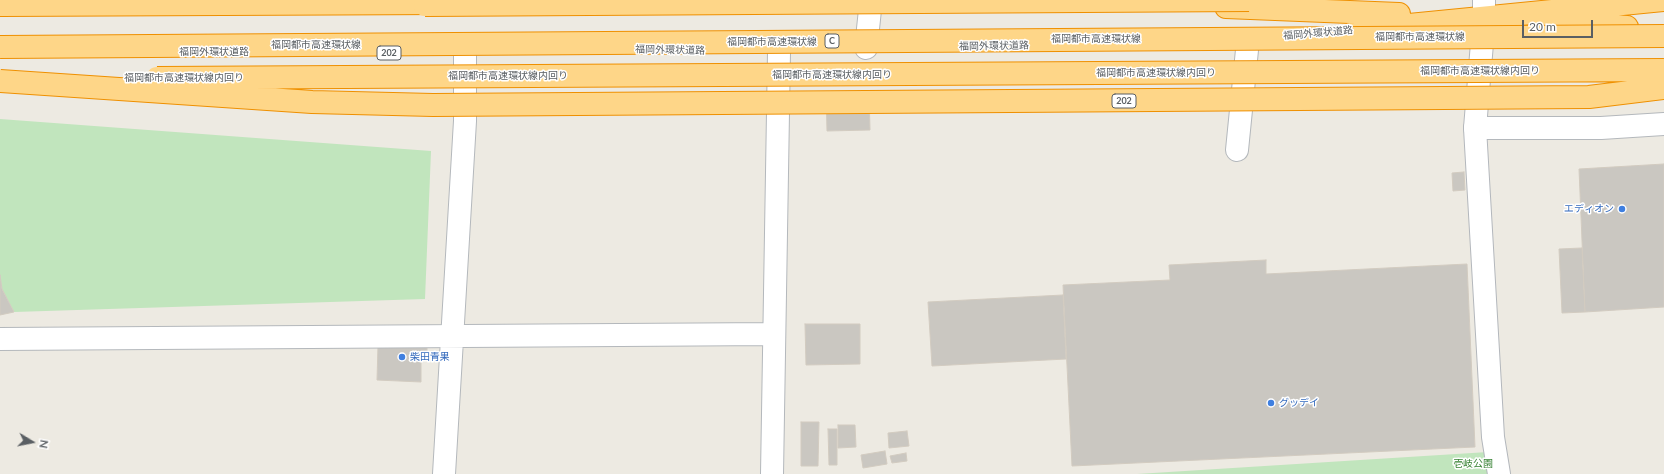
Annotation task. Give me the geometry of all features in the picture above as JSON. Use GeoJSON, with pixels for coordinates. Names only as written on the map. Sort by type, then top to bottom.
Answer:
{"type":"FeatureCollection","features":[{"type":"Feature","properties":{"kind":"highway"},"geometry":{"type":"LineString","coordinates":[[425,5],[493,0]]}},
{"type":"Feature","properties":{"kind":"highway"},"geometry":{"type":"LineString","coordinates":[[536,0],[568,3]]}},
{"type":"Feature","properties":{"kind":"highway"},"geometry":{"type":"LineString","coordinates":[[0,5],[568,3],[709,0]]}},
{"type":"Feature","properties":{"kind":"highway","name":"福岡外環状道路"},"geometry":{"type":"LineString","coordinates":[[1076,0],[1484,9],[1664,0]]}},
{"type":"Feature","properties":{"kind":"highway"},"geometry":{"type":"LineString","coordinates":[[0,8],[1249,0]]}},
{"type":"Feature","properties":{"kind":"highway","name":"福岡外環状道路"},"geometry":{"type":"LineString","coordinates":[[0,52],[465,53],[605,49],[779,52],[866,48],[1248,40],[1484,9],[1664,30]]}},
{"type":"Feature","properties":{"kind":"highway","name":"福岡都市高速環状線"},"geometry":{"type":"LineString","coordinates":[[0,47],[1664,36]]}},
{"type":"Feature","properties":{"kind":"highway","name":"福岡都市高速環状線内回り"},"geometry":{"type":"LineString","coordinates":[[0,80],[1664,70]]}},
{"type":"Feature","properties":{"kind":"highway","name":"202"},"geometry":{"type":"LineString","coordinates":[[0,80],[312,102],[433,105],[1589,97],[1664,88]]}},
{"type":"Feature","properties":{"kind":"street"},"geometry":{"type":"LineString","coordinates":[[866,48],[870,0]]}},
{"type":"Feature","properties":{"kind":"street"},"geometry":{"type":"LineString","coordinates":[[1484,9],[1475,128],[1492,437],[1499,474]]}},
{"type":"Feature","properties":{"kind":"street"},"geometry":{"type":"LineString","coordinates":[[1237,150],[1248,40]]}},
{"type":"Feature","properties":{"kind":"street"},"geometry":{"type":"LineString","coordinates":[[772,474],[779,52]]}},
{"type":"Feature","properties":{"kind":"street"},"geometry":{"type":"LineString","coordinates":[[444,474],[464,122],[465,53]]}},
{"type":"Feature","properties":{"kind":"street"},"geometry":{"type":"LineString","coordinates":[[1475,128],[1601,128],[1664,124]]}},
{"type":"Feature","properties":{"kind":"street"},"geometry":{"type":"LineString","coordinates":[[0,339],[774,334]]}},
{"type":"Feature","properties":{"kind":"green space"},"geometry":{"type":"Polygon","coordinates":[[[0,119],[431,151],[425,299],[14,312],[2,289],[0,275],[0,119]]]}},
{"type":"Feature","properties":{"kind":"green space","name":"壱岐公園"},"geometry":{"type":"Polygon","coordinates":[[[1488,452],[1491,474],[1137,474],[1488,452]]]}},
{"type":"Feature","properties":{"kind":"building"},"geometry":{"type":"Polygon","coordinates":[[[826,92],[869,92],[870,130],[827,131],[826,92]]]}},
{"type":"Feature","properties":{"kind":"building","name":"エディオン"},"geometry":{"type":"Polygon","coordinates":[[[1664,164],[1664,307],[1585,312],[1579,169],[1664,164]]]}},
{"type":"Feature","properties":{"kind":"building"},"geometry":{"type":"Polygon","coordinates":[[[1464,172],[1465,190],[1453,191],[1452,173],[1464,172]]]}},
{"type":"Feature","properties":{"kind":"building"},"geometry":{"type":"Polygon","coordinates":[[[1582,248],[1585,312],[1562,313],[1559,249],[1582,248]]]}},
{"type":"Feature","properties":{"kind":"building","name":"グッデイ"},"geometry":{"type":"Polygon","coordinates":[[[1266,260],[1266,274],[1467,264],[1475,447],[1072,466],[1063,285],[1170,280],[1169,265],[1266,260]]]}},
{"type":"Feature","properties":{"kind":"building"},"geometry":{"type":"Polygon","coordinates":[[[0,275],[2,289],[14,312],[0,315],[0,275]]]}},
{"type":"Feature","properties":{"kind":"building"},"geometry":{"type":"Polygon","coordinates":[[[1063,295],[1066,359],[932,366],[928,302],[1063,295]]]}},
{"type":"Feature","properties":{"kind":"building"},"geometry":{"type":"Polygon","coordinates":[[[805,324],[860,324],[860,364],[806,365],[805,324]]]}},
{"type":"Feature","properties":{"kind":"building"},"geometry":{"type":"Polygon","coordinates":[[[378,346],[427,347],[427,357],[421,357],[421,382],[377,380],[378,346]]]}},
{"type":"Feature","properties":{"kind":"building"},"geometry":{"type":"Polygon","coordinates":[[[801,422],[819,422],[818,466],[801,466],[801,422]]]}},
{"type":"Feature","properties":{"kind":"building"},"geometry":{"type":"Polygon","coordinates":[[[838,425],[855,425],[856,447],[838,448],[838,425]]]}},
{"type":"Feature","properties":{"kind":"building"},"geometry":{"type":"Polygon","coordinates":[[[828,429],[837,429],[837,465],[829,465],[828,429]]]}},
{"type":"Feature","properties":{"kind":"building"},"geometry":{"type":"Polygon","coordinates":[[[907,431],[909,446],[889,448],[888,433],[907,431]]]}},
{"type":"Feature","properties":{"kind":"building"},"geometry":{"type":"Polygon","coordinates":[[[885,451],[887,464],[863,468],[861,455],[885,451]]]}},
{"type":"Feature","properties":{"kind":"building"},"geometry":{"type":"Polygon","coordinates":[[[906,453],[907,461],[892,463],[890,456],[906,453]]]}},
{"type":"Feature","properties":{"kind":"place","name":"エディオン"},"geometry":{"type":"Point","coordinates":[1622,209]}},
{"type":"Feature","properties":{"kind":"place","name":"柴田青果"},"geometry":{"type":"Point","coordinates":[402,357]}},
{"type":"Feature","properties":{"kind":"place","name":"グッデイ"},"geometry":{"type":"Point","coordinates":[1271,403]}}]}
